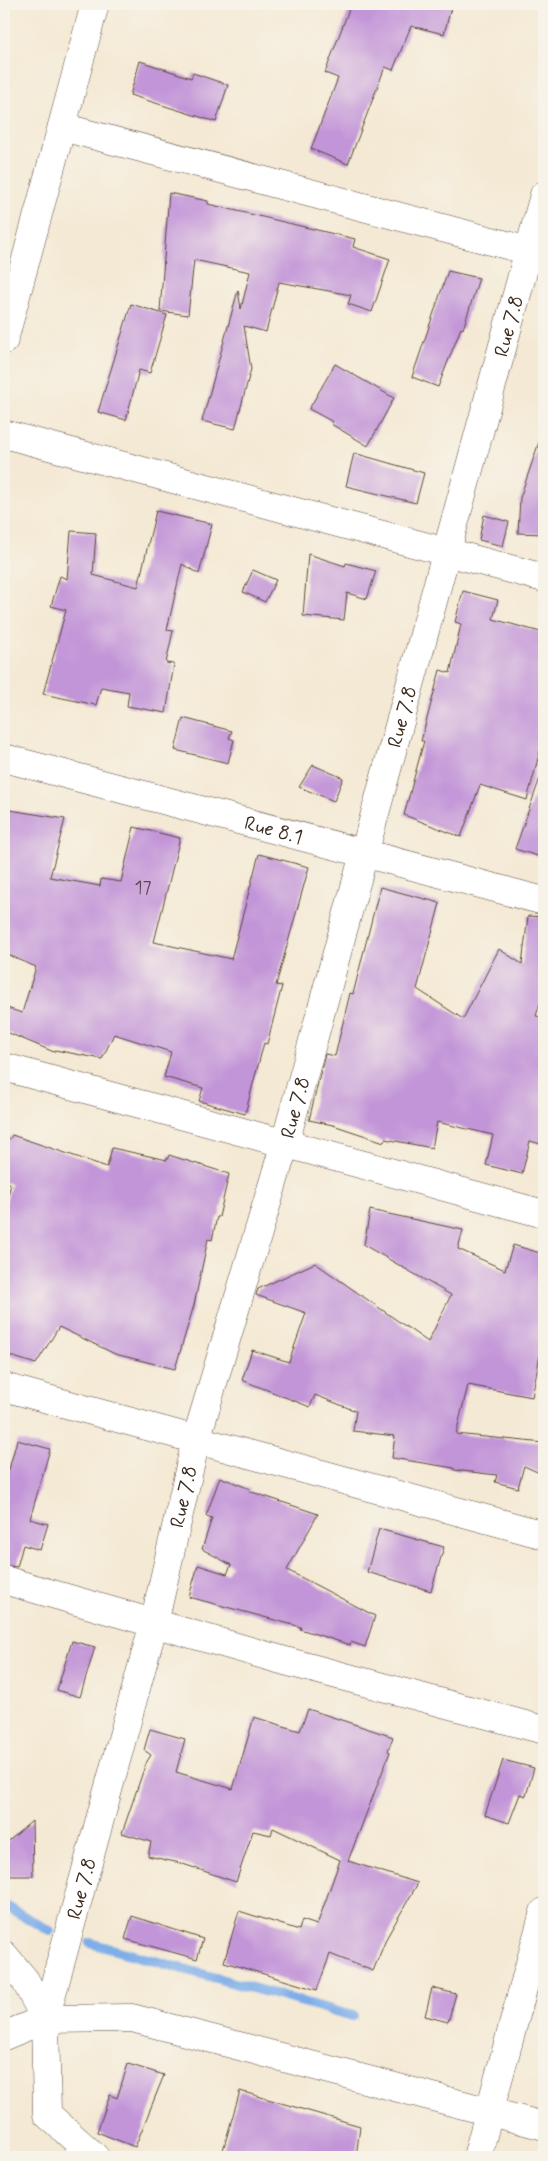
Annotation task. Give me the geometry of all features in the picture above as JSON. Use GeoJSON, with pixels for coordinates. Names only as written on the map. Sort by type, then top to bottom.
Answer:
{"type":"FeatureCollection","features":[{"type":"Feature","properties":{"kind":"street"},"geometry":{"type":"LineString","coordinates":[[4,340],[95,4]]}},
{"type":"Feature","properties":{"kind":"street"},"geometry":{"type":"LineString","coordinates":[[62,127],[537,253]]}},
{"type":"Feature","properties":{"kind":"street","name":"Rue 7.8"},"geometry":{"type":"LineString","coordinates":[[45,2018],[154,1623],[196,1440],[285,1143],[446,552],[537,253],[544,196]]}},
{"type":"Feature","properties":{"kind":"street"},"geometry":{"type":"LineString","coordinates":[[4,434],[544,578]]}},
{"type":"Feature","properties":{"kind":"street","name":"Rue 8.1"},"geometry":{"type":"LineString","coordinates":[[4,758],[544,901]]}},
{"type":"Feature","properties":{"kind":"street"},"geometry":{"type":"LineString","coordinates":[[4,1067],[544,1214]]}},
{"type":"Feature","properties":{"kind":"street"},"geometry":{"type":"LineString","coordinates":[[4,1387],[544,1535]]}},
{"type":"Feature","properties":{"kind":"street"},"geometry":{"type":"LineString","coordinates":[[4,1580],[544,1730]]}},
{"type":"Feature","properties":{"kind":"street"},"geometry":{"type":"LineString","coordinates":[[477,2157],[544,1912]]}},
{"type":"Feature","properties":{"kind":"street"},"geometry":{"type":"LineString","coordinates":[[4,1955],[25,1980],[45,2018],[48,2114],[95,2157]]}},
{"type":"Feature","properties":{"kind":"street"},"geometry":{"type":"LineString","coordinates":[[4,2036],[45,2018],[132,2018],[544,2126]]}},
{"type":"Feature","properties":{"kind":"building"},"geometry":{"type":"Polygon","coordinates":[[[351,4],[452,4],[444,34],[411,26],[393,70],[385,67],[348,164],[311,149],[338,78],[325,73],[351,4]]]}},
{"type":"Feature","properties":{"kind":"building"},"geometry":{"type":"Polygon","coordinates":[[[140,61],[191,78],[193,73],[228,85],[216,122],[130,95],[140,61]]]}},
{"type":"Feature","properties":{"kind":"building"},"geometry":{"type":"Polygon","coordinates":[[[169,193],[208,201],[208,204],[355,239],[353,247],[390,259],[372,312],[348,304],[351,295],[279,282],[266,332],[244,326],[251,369],[235,429],[202,421],[238,290],[241,309],[250,272],[194,260],[188,315],[160,311],[169,193]]]}},
{"type":"Feature","properties":{"kind":"building"},"geometry":{"type":"Polygon","coordinates":[[[448,271],[479,278],[463,329],[461,328],[438,387],[412,377],[448,271]]]}},
{"type":"Feature","properties":{"kind":"building"},"geometry":{"type":"Polygon","coordinates":[[[131,304],[167,315],[150,373],[139,370],[126,420],[98,412],[131,304]]]}},
{"type":"Feature","properties":{"kind":"building"},"geometry":{"type":"Polygon","coordinates":[[[335,364],[394,398],[368,446],[331,424],[333,422],[309,409],[335,364]]]}},
{"type":"Feature","properties":{"kind":"building"},"geometry":{"type":"Polygon","coordinates":[[[540,439],[544,440],[543,534],[518,533],[520,498],[540,439]]]}},
{"type":"Feature","properties":{"kind":"building"},"geometry":{"type":"Polygon","coordinates":[[[354,453],[424,473],[416,503],[346,486],[354,453]]]}},
{"type":"Feature","properties":{"kind":"building"},"geometry":{"type":"Polygon","coordinates":[[[156,511],[212,524],[199,574],[182,564],[167,630],[173,631],[166,663],[174,664],[166,713],[127,706],[129,692],[101,687],[96,705],[43,694],[66,610],[51,606],[60,576],[67,579],[71,531],[96,533],[93,575],[138,587],[156,511]]]}},
{"type":"Feature","properties":{"kind":"building"},"geometry":{"type":"Polygon","coordinates":[[[484,515],[509,522],[503,546],[479,540],[484,515]]]}},
{"type":"Feature","properties":{"kind":"building"},"geometry":{"type":"Polygon","coordinates":[[[308,554],[345,566],[346,563],[376,571],[367,599],[347,593],[344,620],[303,616],[308,554]]]}},
{"type":"Feature","properties":{"kind":"building"},"geometry":{"type":"Polygon","coordinates":[[[253,570],[276,580],[265,602],[243,592],[253,570]]]}},
{"type":"Feature","properties":{"kind":"building"},"geometry":{"type":"Polygon","coordinates":[[[463,591],[498,600],[493,619],[544,633],[544,736],[527,800],[480,785],[461,837],[404,815],[424,741],[421,741],[440,670],[450,673],[461,624],[455,622],[463,591]]]}},
{"type":"Feature","properties":{"kind":"building"},"geometry":{"type":"Polygon","coordinates":[[[183,718],[232,731],[229,738],[234,740],[228,763],[175,750],[183,718]]]}},
{"type":"Feature","properties":{"kind":"building"},"geometry":{"type":"Polygon","coordinates":[[[313,765],[343,778],[334,801],[299,787],[313,765]]]}},
{"type":"Feature","properties":{"kind":"building"},"geometry":{"type":"Polygon","coordinates":[[[540,778],[544,778],[544,858],[515,849],[540,778]]]}},
{"type":"Feature","properties":{"kind":"building"},"geometry":{"type":"Polygon","coordinates":[[[4,809],[65,819],[50,877],[100,886],[101,879],[121,882],[134,827],[180,838],[154,942],[231,959],[259,854],[309,867],[276,985],[282,986],[267,1044],[264,1043],[245,1114],[199,1101],[203,1088],[164,1077],[171,1052],[114,1034],[102,1059],[55,1050],[54,1052],[4,1031],[4,1007],[22,1013],[36,967],[4,953],[4,809]]]}},
{"type":"Feature","properties":{"kind":"building"},"geometry":{"type":"Polygon","coordinates":[[[380,887],[440,903],[417,989],[463,1019],[499,949],[522,964],[528,916],[544,917],[544,989],[536,1016],[544,1017],[544,1145],[530,1141],[522,1174],[486,1165],[493,1135],[437,1122],[432,1148],[385,1139],[384,1142],[333,1125],[309,1120],[325,1054],[335,1056],[350,993],[353,994],[380,887]]]}},
{"type":"Feature","properties":{"kind":"building"},"geometry":{"type":"Polygon","coordinates":[[[12,1135],[107,1167],[112,1148],[167,1160],[169,1155],[229,1174],[212,1240],[208,1239],[194,1305],[175,1369],[115,1354],[59,1327],[36,1364],[4,1354],[4,1210],[11,1184],[4,1182],[4,1136],[10,1139],[12,1135]]]}},
{"type":"Feature","properties":{"kind":"building"},"geometry":{"type":"Polygon","coordinates":[[[370,1210],[463,1230],[458,1249],[505,1270],[513,1245],[544,1254],[544,1334],[532,1397],[468,1385],[456,1434],[544,1443],[544,1475],[524,1466],[518,1488],[495,1482],[497,1475],[454,1470],[454,1468],[392,1458],[395,1436],[353,1431],[356,1411],[315,1395],[310,1407],[242,1380],[252,1350],[289,1362],[306,1313],[256,1295],[258,1289],[315,1263],[428,1342],[451,1295],[364,1245],[370,1210]]]}},
{"type":"Feature","properties":{"kind":"building"},"geometry":{"type":"Polygon","coordinates":[[[17,1440],[50,1449],[30,1519],[48,1524],[40,1550],[23,1545],[17,1567],[4,1565],[4,1488],[17,1440]]]}},
{"type":"Feature","properties":{"kind":"building"},"geometry":{"type":"Polygon","coordinates":[[[220,1477],[250,1489],[249,1491],[318,1514],[287,1570],[375,1616],[365,1647],[351,1642],[350,1645],[300,1629],[301,1627],[189,1597],[198,1565],[227,1574],[231,1565],[202,1549],[212,1518],[206,1516],[220,1477]]]}},
{"type":"Feature","properties":{"kind":"building"},"geometry":{"type":"Polygon","coordinates":[[[379,1529],[444,1547],[431,1591],[367,1572],[379,1529]]]}},
{"type":"Feature","properties":{"kind":"building"},"geometry":{"type":"Polygon","coordinates":[[[72,1641],[95,1647],[80,1697],[57,1690],[72,1641]]]}},
{"type":"Feature","properties":{"kind":"building"},"geometry":{"type":"Polygon","coordinates":[[[308,1709],[393,1737],[388,1751],[390,1752],[348,1861],[418,1883],[387,1937],[373,1971],[330,1954],[317,1990],[224,1962],[239,1911],[299,1930],[302,1920],[317,1925],[340,1860],[273,1828],[271,1835],[253,1831],[236,1882],[180,1863],[148,1856],[151,1842],[122,1833],[146,1763],[151,1755],[144,1750],[150,1729],[185,1739],[176,1772],[233,1789],[254,1717],[300,1731],[308,1709]]]}},
{"type":"Feature","properties":{"kind":"building"},"geometry":{"type":"Polygon","coordinates":[[[503,1760],[534,1768],[526,1796],[520,1794],[509,1823],[485,1815],[503,1760]]]}},
{"type":"Feature","properties":{"kind":"building"},"geometry":{"type":"Polygon","coordinates":[[[32,1821],[33,1876],[4,1876],[4,1845],[32,1821]]]}},
{"type":"Feature","properties":{"kind":"building"},"geometry":{"type":"Polygon","coordinates":[[[132,1916],[203,1939],[197,1959],[125,1939],[132,1916]]]}},
{"type":"Feature","properties":{"kind":"building"},"geometry":{"type":"Polygon","coordinates":[[[432,1988],[456,1994],[448,2022],[425,2016],[432,1988]]]}},
{"type":"Feature","properties":{"kind":"building"},"geometry":{"type":"Polygon","coordinates":[[[128,2064],[164,2075],[135,2147],[97,2132],[110,2095],[117,2098],[128,2064]]]}},
{"type":"Feature","properties":{"kind":"building"},"geometry":{"type":"Polygon","coordinates":[[[240,2091],[360,2126],[356,2157],[221,2157],[240,2091]]]}},
{"type":"Feature","properties":{"kind":"waterway"},"geometry":{"type":"LineString","coordinates":[[4,1905],[50,1931]]}},
{"type":"Feature","properties":{"kind":"waterway"},"geometry":{"type":"LineString","coordinates":[[90,1943],[353,2016]]}}]}
